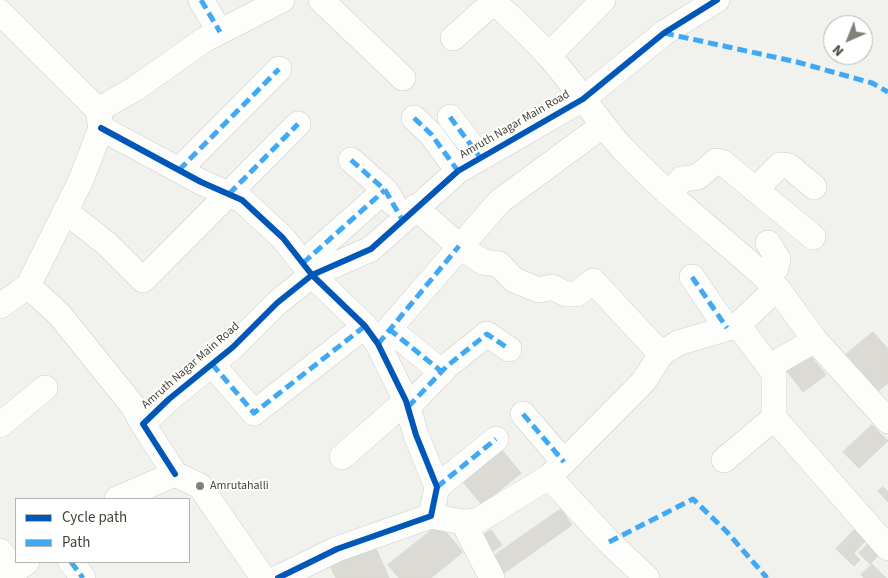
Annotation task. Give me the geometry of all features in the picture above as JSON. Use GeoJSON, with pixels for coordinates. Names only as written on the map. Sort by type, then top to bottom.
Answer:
{"type":"FeatureCollection","features":[{"type":"Feature","properties":{"kind":"street"},"geometry":{"type":"LineString","coordinates":[[201,0],[220,32]]}},
{"type":"Feature","properties":{"kind":"street"},"geometry":{"type":"LineString","coordinates":[[0,306],[28,286],[81,180],[99,119],[136,88],[204,40],[282,0]]}},
{"type":"Feature","properties":{"kind":"street"},"geometry":{"type":"LineString","coordinates":[[321,0],[403,78]]}},
{"type":"Feature","properties":{"kind":"street"},"geometry":{"type":"LineString","coordinates":[[549,55],[603,0]]}},
{"type":"Feature","properties":{"kind":"street","name":"Amruth Nagar Main Road"},"geometry":{"type":"LineString","coordinates":[[175,474],[143,424],[169,398],[233,347],[278,303],[308,269],[371,249],[458,171],[480,156],[583,98],[664,33],[717,0]]}},
{"type":"Feature","properties":{"kind":"street"},"geometry":{"type":"LineString","coordinates":[[452,38],[494,1],[549,55],[583,98],[602,126],[669,194],[693,217],[747,259],[772,283],[814,340],[888,421]]}},
{"type":"Feature","properties":{"kind":"street"},"geometry":{"type":"LineString","coordinates":[[0,12],[99,119],[179,170],[242,200],[269,225],[308,269],[378,333],[442,372]]}},
{"type":"Feature","properties":{"kind":"street"},"geometry":{"type":"LineString","coordinates":[[179,170],[279,69]]}},
{"type":"Feature","properties":{"kind":"street"},"geometry":{"type":"LineString","coordinates":[[450,117],[480,156]]}},
{"type":"Feature","properties":{"kind":"street"},"geometry":{"type":"LineString","coordinates":[[414,118],[431,134],[458,171]]}},
{"type":"Feature","properties":{"kind":"street"},"geometry":{"type":"LineString","coordinates":[[65,211],[107,244],[142,280],[298,124]]}},
{"type":"Feature","properties":{"kind":"street"},"geometry":{"type":"LineString","coordinates":[[212,364],[254,413],[378,333],[499,202],[602,126]]}},
{"type":"Feature","properties":{"kind":"street"},"geometry":{"type":"LineString","coordinates":[[351,160],[409,214],[484,262],[499,264],[514,280],[539,290],[552,287],[566,294],[576,294],[593,281],[610,297],[661,354]]}},
{"type":"Feature","properties":{"kind":"street"},"geometry":{"type":"LineString","coordinates":[[669,194],[682,180],[698,177],[716,161],[722,162],[813,237]]}},
{"type":"Feature","properties":{"kind":"street"},"geometry":{"type":"LineString","coordinates":[[755,190],[780,165],[789,166],[814,187]]}},
{"type":"Feature","properties":{"kind":"street"},"geometry":{"type":"LineString","coordinates":[[308,269],[385,190]]}},
{"type":"Feature","properties":{"kind":"street"},"geometry":{"type":"LineString","coordinates":[[278,578],[336,549],[431,516],[463,522],[477,521],[557,469],[644,380],[661,354],[678,343],[732,326],[772,283],[778,259],[768,243]]}},
{"type":"Feature","properties":{"kind":"street"},"geometry":{"type":"LineString","coordinates":[[692,277],[732,326],[770,366],[774,373],[774,418],[888,548]]}},
{"type":"Feature","properties":{"kind":"street"},"geometry":{"type":"LineString","coordinates":[[28,286],[59,314],[133,406],[143,424]]}},
{"type":"Feature","properties":{"kind":"street"},"geometry":{"type":"LineString","coordinates":[[378,333],[407,404],[416,435],[437,487],[431,516]]}},
{"type":"Feature","properties":{"kind":"street"},"geometry":{"type":"LineString","coordinates":[[342,457],[407,404],[487,334],[509,349]]}},
{"type":"Feature","properties":{"kind":"street"},"geometry":{"type":"LineString","coordinates":[[770,366],[814,340]]}},
{"type":"Feature","properties":{"kind":"street"},"geometry":{"type":"LineString","coordinates":[[0,425],[45,388]]}},
{"type":"Feature","properties":{"kind":"street"},"geometry":{"type":"LineString","coordinates":[[523,414],[557,469],[609,542],[647,578]]}},
{"type":"Feature","properties":{"kind":"street"},"geometry":{"type":"LineString","coordinates":[[724,460],[774,418]]}},
{"type":"Feature","properties":{"kind":"street"},"geometry":{"type":"LineString","coordinates":[[437,487],[496,439]]}},
{"type":"Feature","properties":{"kind":"street"},"geometry":{"type":"LineString","coordinates":[[119,498],[175,474],[200,486],[263,578]]}},
{"type":"Feature","properties":{"kind":"street"},"geometry":{"type":"LineString","coordinates":[[463,522],[492,578]]}},
{"type":"Feature","properties":{"kind":"street"},"geometry":{"type":"LineString","coordinates":[[0,551],[16,570]]}},
{"type":"Feature","properties":{"kind":"street"},"geometry":{"type":"LineString","coordinates":[[72,563],[83,578]]}},
{"type":"Feature","properties":{"kind":"building"},"geometry":{"type":"Polygon","coordinates":[[[873,332],[888,349],[888,383],[872,396],[841,359],[873,332]]]}},
{"type":"Feature","properties":{"kind":"building"},"geometry":{"type":"Polygon","coordinates":[[[808,353],[826,375],[803,392],[786,370],[808,353]]]}},
{"type":"Feature","properties":{"kind":"building"},"geometry":{"type":"Polygon","coordinates":[[[872,425],[888,441],[859,468],[843,452],[872,425]]]}},
{"type":"Feature","properties":{"kind":"building"},"geometry":{"type":"Polygon","coordinates":[[[498,445],[521,473],[482,505],[459,477],[498,445]]]}},
{"type":"Feature","properties":{"kind":"building"},"geometry":{"type":"Polygon","coordinates":[[[883,487],[888,492],[888,502],[878,491],[883,487]]]}},
{"type":"Feature","properties":{"kind":"building"},"geometry":{"type":"Polygon","coordinates":[[[561,509],[572,525],[500,576],[488,560],[561,509]]]}},
{"type":"Feature","properties":{"kind":"building"},"geometry":{"type":"Polygon","coordinates":[[[439,524],[463,552],[431,578],[399,578],[388,565],[439,524]]]}},
{"type":"Feature","properties":{"kind":"building"},"geometry":{"type":"Polygon","coordinates":[[[860,524],[871,535],[854,553],[860,560],[854,566],[836,549],[860,524]]]}},
{"type":"Feature","properties":{"kind":"building"},"geometry":{"type":"Polygon","coordinates":[[[491,530],[502,545],[487,556],[476,540],[491,530]]]}},
{"type":"Feature","properties":{"kind":"building"},"geometry":{"type":"Polygon","coordinates":[[[873,539],[884,550],[870,564],[859,553],[873,539]]]}},
{"type":"Feature","properties":{"kind":"building"},"geometry":{"type":"Polygon","coordinates":[[[372,540],[389,578],[336,578],[327,560],[372,540]]]}},
{"type":"Feature","properties":{"kind":"building"},"geometry":{"type":"Polygon","coordinates":[[[872,564],[886,578],[864,578],[861,575],[872,564]]]}},
{"type":"Feature","properties":{"kind":"marked path"},"geometry":{"type":"LineString","coordinates":[[201,0],[220,32]]}},
{"type":"Feature","properties":{"kind":"marked path"},"geometry":{"type":"LineString","coordinates":[[664,33],[797,62],[872,83],[888,92]]}},
{"type":"Feature","properties":{"kind":"marked path"},"geometry":{"type":"LineString","coordinates":[[179,170],[279,69]]}},
{"type":"Feature","properties":{"kind":"marked path"},"geometry":{"type":"LineString","coordinates":[[450,117],[479,156]]}},
{"type":"Feature","properties":{"kind":"marked path"},"geometry":{"type":"LineString","coordinates":[[414,118],[431,134],[458,171]]}},
{"type":"Feature","properties":{"kind":"marked path"},"geometry":{"type":"LineString","coordinates":[[229,194],[298,124]]}},
{"type":"Feature","properties":{"kind":"marked path"},"geometry":{"type":"LineString","coordinates":[[351,160],[385,190],[403,221]]}},
{"type":"Feature","properties":{"kind":"marked path"},"geometry":{"type":"LineString","coordinates":[[303,263],[385,190]]}},
{"type":"Feature","properties":{"kind":"marked path"},"geometry":{"type":"LineString","coordinates":[[378,344],[459,246]]}},
{"type":"Feature","properties":{"kind":"marked path"},"geometry":{"type":"LineString","coordinates":[[692,277],[727,328]]}},
{"type":"Feature","properties":{"kind":"marked path"},"geometry":{"type":"LineString","coordinates":[[212,364],[254,413],[365,326]]}},
{"type":"Feature","properties":{"kind":"marked path"},"geometry":{"type":"LineString","coordinates":[[389,329],[442,372]]}},
{"type":"Feature","properties":{"kind":"marked path"},"geometry":{"type":"LineString","coordinates":[[408,407],[447,366],[487,334],[509,349]]}},
{"type":"Feature","properties":{"kind":"marked path"},"geometry":{"type":"LineString","coordinates":[[523,414],[564,462]]}},
{"type":"Feature","properties":{"kind":"marked path"},"geometry":{"type":"LineString","coordinates":[[437,487],[496,439]]}},
{"type":"Feature","properties":{"kind":"marked path"},"geometry":{"type":"LineString","coordinates":[[609,542],[693,499],[727,532],[767,578]]}},
{"type":"Feature","properties":{"kind":"marked path"},"geometry":{"type":"LineString","coordinates":[[72,563],[83,578]]}},
{"type":"Feature","properties":{"kind":"cycle path"},"geometry":{"type":"LineString","coordinates":[[175,474],[143,424],[169,399],[233,347],[277,303],[312,275],[371,249],[458,171],[583,99],[664,33],[717,0]]}},
{"type":"Feature","properties":{"kind":"cycle path"},"geometry":{"type":"LineString","coordinates":[[101,128],[201,182],[242,200],[283,238],[312,275],[365,326],[378,344],[406,401],[416,435],[437,487],[431,516],[337,549],[278,578]]}},
{"type":"Feature","properties":{"kind":"place","name":"Amrutahalli"},"geometry":{"type":"Point","coordinates":[200,486]}}]}
